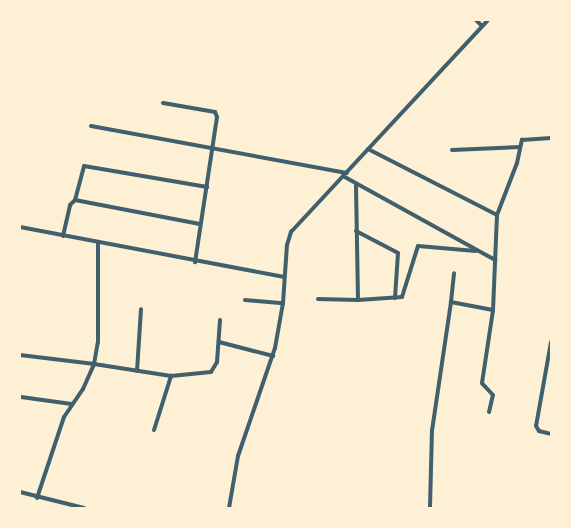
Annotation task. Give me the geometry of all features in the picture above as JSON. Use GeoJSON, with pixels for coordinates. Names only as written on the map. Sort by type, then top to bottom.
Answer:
{"type":"FeatureCollection","features":[{"type":"Feature","properties":{"kind":"street"},"geometry":{"type":"LineString","coordinates":[[476,20],[482,26]]}},
{"type":"Feature","properties":{"kind":"street"},"geometry":{"type":"LineString","coordinates":[[229,508],[238,456],[273,356],[283,303],[287,245],[292,232],[488,20]]}},
{"type":"Feature","properties":{"kind":"street"},"geometry":{"type":"LineString","coordinates":[[163,103],[215,112],[218,117],[194,262]]}},
{"type":"Feature","properties":{"kind":"street"},"geometry":{"type":"LineString","coordinates":[[91,126],[347,173]]}},
{"type":"Feature","properties":{"kind":"street"},"geometry":{"type":"LineString","coordinates":[[489,412],[492,395],[482,383],[493,310],[497,215],[523,139],[551,138]]}},
{"type":"Feature","properties":{"kind":"street"},"geometry":{"type":"LineString","coordinates":[[452,150],[520,146]]}},
{"type":"Feature","properties":{"kind":"street"},"geometry":{"type":"LineString","coordinates":[[368,149],[497,215]]}},
{"type":"Feature","properties":{"kind":"street"},"geometry":{"type":"LineString","coordinates":[[63,236],[70,205],[75,200],[84,166],[207,187]]}},
{"type":"Feature","properties":{"kind":"street"},"geometry":{"type":"LineString","coordinates":[[343,176],[356,185],[495,260]]}},
{"type":"Feature","properties":{"kind":"street"},"geometry":{"type":"LineString","coordinates":[[356,185],[358,300]]}},
{"type":"Feature","properties":{"kind":"street"},"geometry":{"type":"LineString","coordinates":[[75,200],[200,224]]}},
{"type":"Feature","properties":{"kind":"street"},"geometry":{"type":"LineString","coordinates":[[20,227],[98,244],[284,277]]}},
{"type":"Feature","properties":{"kind":"street"},"geometry":{"type":"LineString","coordinates":[[356,231],[398,253],[395,298]]}},
{"type":"Feature","properties":{"kind":"street"},"geometry":{"type":"LineString","coordinates":[[37,498],[64,417],[83,389],[94,364],[98,342],[98,244]]}},
{"type":"Feature","properties":{"kind":"street"},"geometry":{"type":"LineString","coordinates":[[318,299],[358,300],[403,296],[418,246],[479,251]]}},
{"type":"Feature","properties":{"kind":"street"},"geometry":{"type":"LineString","coordinates":[[430,508],[432,430],[454,272]]}},
{"type":"Feature","properties":{"kind":"street"},"geometry":{"type":"LineString","coordinates":[[245,300],[283,303]]}},
{"type":"Feature","properties":{"kind":"street"},"geometry":{"type":"LineString","coordinates":[[451,302],[493,310]]}},
{"type":"Feature","properties":{"kind":"street"},"geometry":{"type":"LineString","coordinates":[[137,372],[141,309]]}},
{"type":"Feature","properties":{"kind":"street"},"geometry":{"type":"LineString","coordinates":[[20,355],[171,376],[214,370],[219,342],[220,320]]}},
{"type":"Feature","properties":{"kind":"street"},"geometry":{"type":"LineString","coordinates":[[219,342],[273,356]]}},
{"type":"Feature","properties":{"kind":"street"},"geometry":{"type":"LineString","coordinates":[[551,342],[536,426],[539,431],[551,434]]}},
{"type":"Feature","properties":{"kind":"street"},"geometry":{"type":"LineString","coordinates":[[154,430],[171,376]]}},
{"type":"Feature","properties":{"kind":"street"},"geometry":{"type":"LineString","coordinates":[[21,397],[72,404]]}},
{"type":"Feature","properties":{"kind":"street"},"geometry":{"type":"LineString","coordinates":[[20,492],[37,498],[84,508]]}}]}
